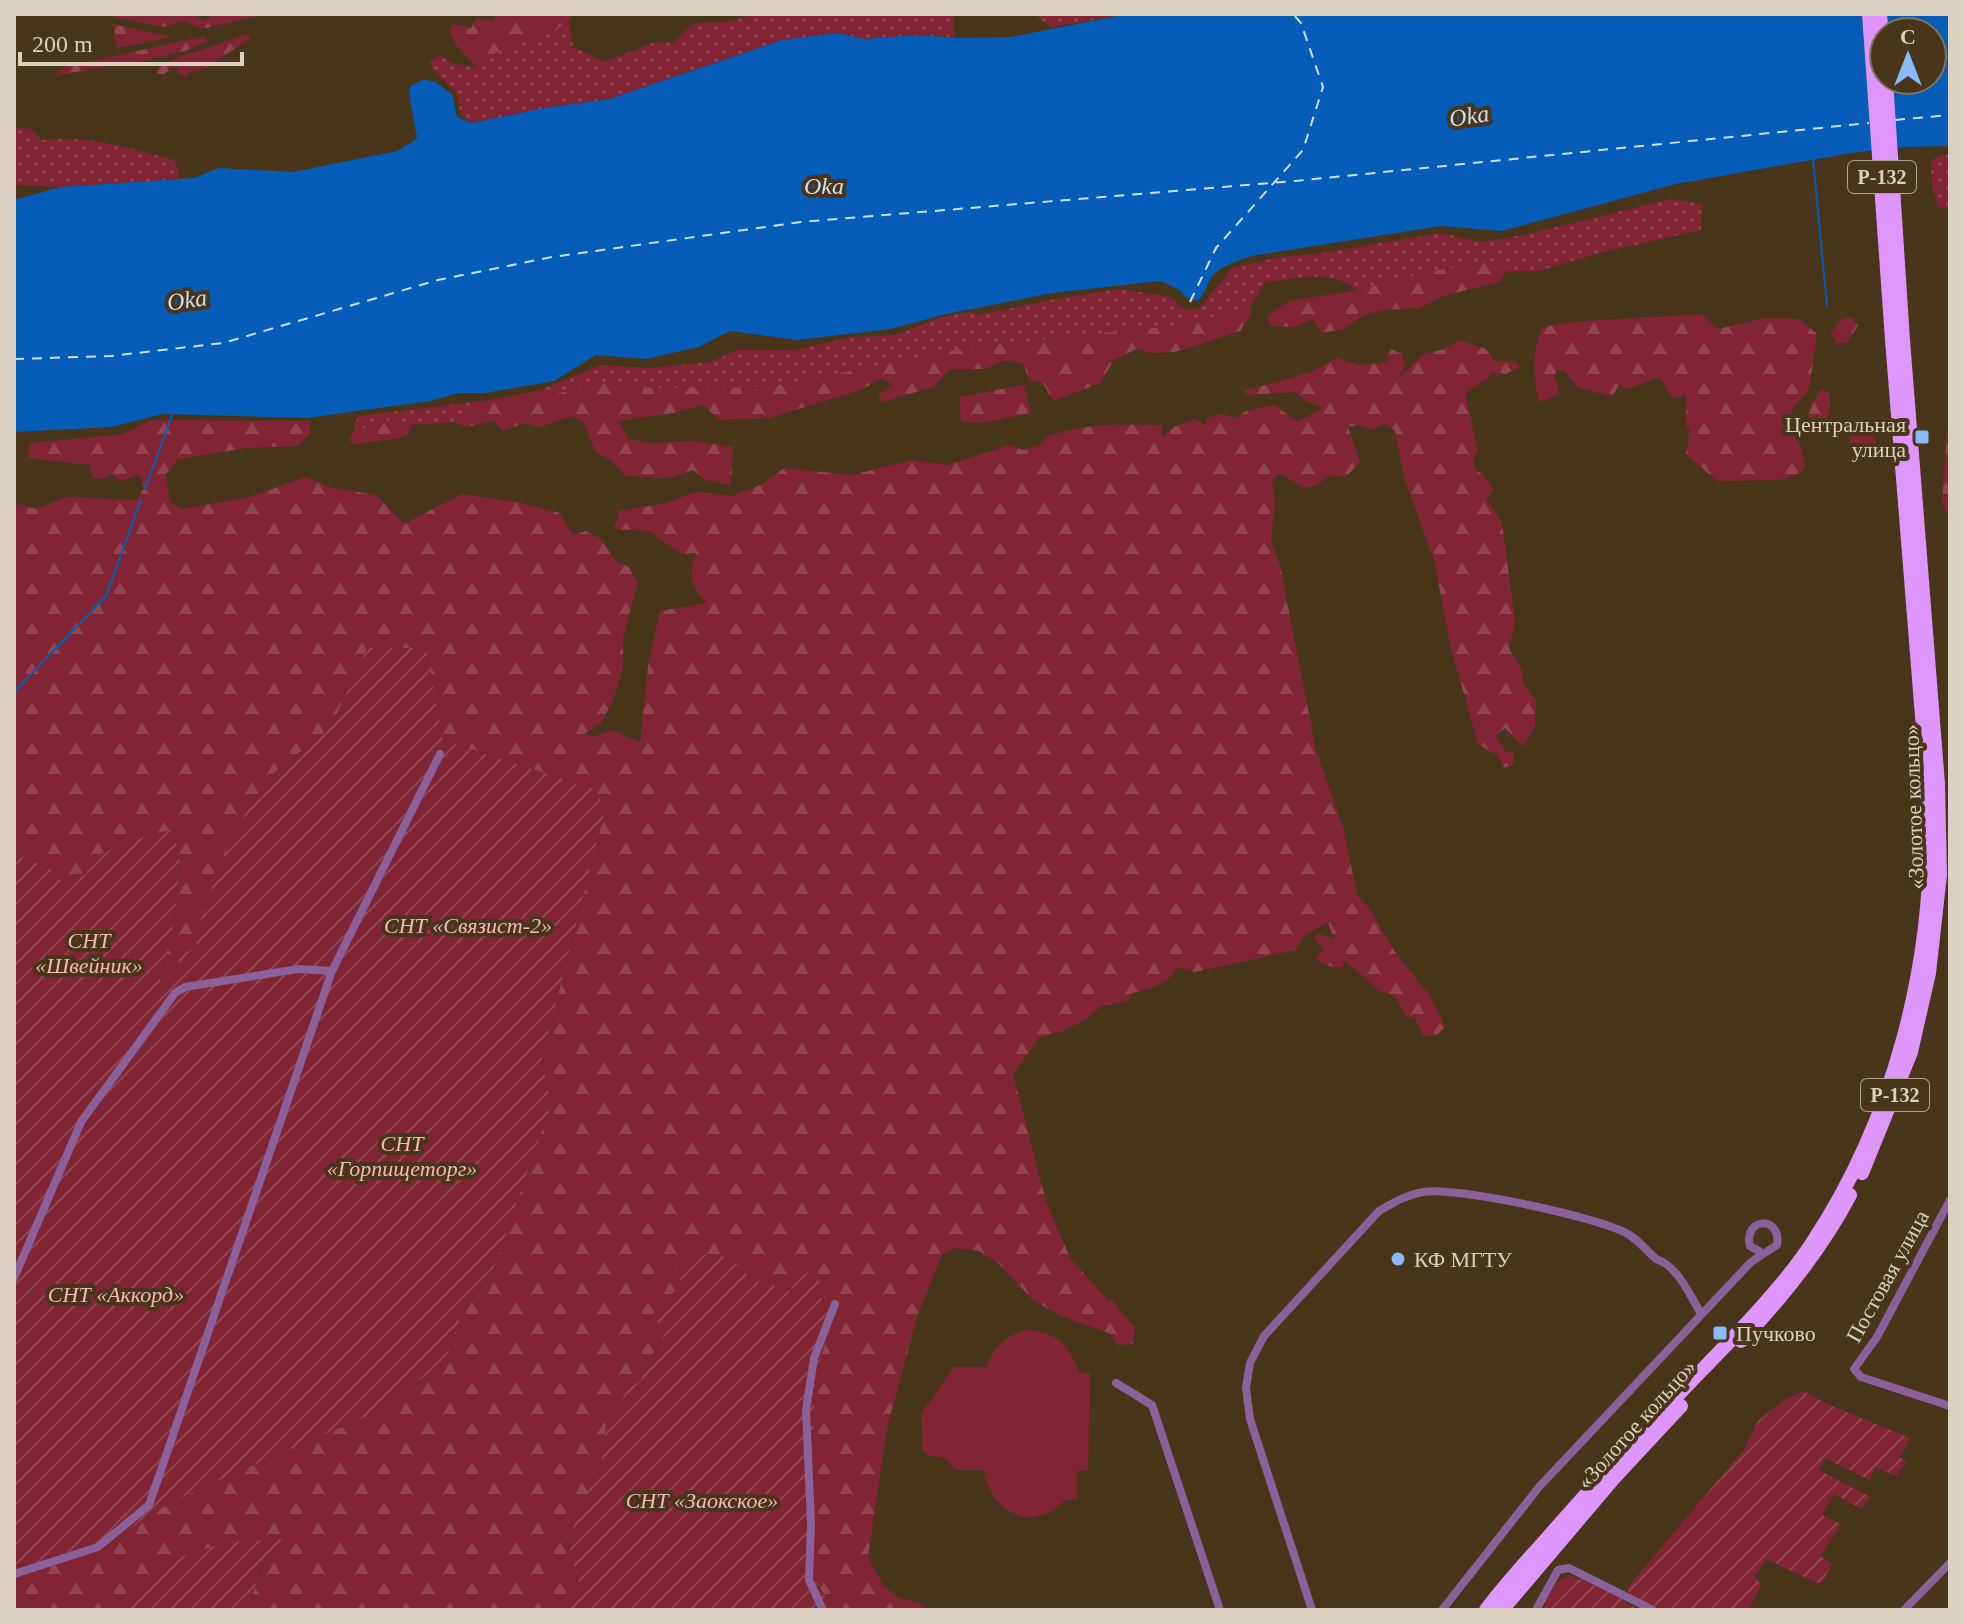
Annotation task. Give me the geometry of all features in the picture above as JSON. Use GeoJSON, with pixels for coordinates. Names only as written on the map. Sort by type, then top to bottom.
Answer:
{"type":"FeatureCollection","features":[{"type":"Feature","properties":{"kind":"highway","name":"Р-132"},"geometry":{"type":"LineString","coordinates":[[1869,14],[1897,340]]}},
{"type":"Feature","properties":{"kind":"highway","name":"Р-132"},"geometry":{"type":"LineString","coordinates":[[1887,96],[1897,340]]}},
{"type":"Feature","properties":{"kind":"highway","name":"«Золотое кольцо»"},"geometry":{"type":"LineString","coordinates":[[1486,1610],[1604,1472],[1709,1363],[1812,1243],[1852,1173],[1901,1047],[1919,970],[1930,875],[1930,817],[1897,340]]}},
{"type":"Feature","properties":{"kind":"highway","name":"«Золотое кольцо»"},"geometry":{"type":"LineString","coordinates":[[1502,1610],[1614,1478],[1768,1313],[1808,1264],[1831,1231],[1859,1178],[1911,1052],[1929,973],[1940,875],[1940,831],[1897,340]]}},
{"type":"Feature","properties":{"kind":"street"},"geometry":{"type":"LineString","coordinates":[[14,1574],[98,1547],[149,1505],[332,971],[440,754]]}},
{"type":"Feature","properties":{"kind":"street"},"geometry":{"type":"LineString","coordinates":[[14,1276],[81,1122],[175,993],[185,987],[298,969],[332,971]]}},
{"type":"Feature","properties":{"kind":"street"},"geometry":{"type":"LineString","coordinates":[[1312,1610],[1250,1419],[1246,1388],[1250,1363],[1264,1336],[1379,1211],[1425,1191],[1469,1194],[1597,1221],[1629,1234],[1656,1259],[1662,1260],[1682,1282],[1701,1314]]}},
{"type":"Feature","properties":{"kind":"street","name":"Постовая улица"},"geometry":{"type":"LineString","coordinates":[[1950,1200],[1877,1337],[1854,1369],[1861,1377],[1950,1406]]}},
{"type":"Feature","properties":{"kind":"street"},"geometry":{"type":"LineString","coordinates":[[1442,1610],[1539,1487],[1751,1262],[1777,1245],[1778,1236],[1767,1223],[1751,1229],[1748,1237],[1751,1262]]}},
{"type":"Feature","properties":{"kind":"street"},"geometry":{"type":"LineString","coordinates":[[1750,1246],[1762,1253]]}},
{"type":"Feature","properties":{"kind":"street"},"geometry":{"type":"LineString","coordinates":[[823,1610],[809,1580],[811,1524],[806,1410],[814,1358],[835,1304]]}},
{"type":"Feature","properties":{"kind":"street"},"geometry":{"type":"LineString","coordinates":[[1116,1383],[1152,1405],[1220,1610]]}},
{"type":"Feature","properties":{"kind":"street"},"geometry":{"type":"LineString","coordinates":[[1904,1610],[1950,1563]]}},
{"type":"Feature","properties":{"kind":"street"},"geometry":{"type":"LineString","coordinates":[[1536,1610],[1558,1570],[1569,1568],[1653,1610]]}},
{"type":"Feature","properties":{"kind":"green space"},"geometry":{"type":"Polygon","coordinates":[[[113,14],[193,14],[204,21],[213,14],[267,14],[201,29],[184,21],[164,27],[113,17],[113,14]]]}},
{"type":"Feature","properties":{"kind":"green space"},"geometry":{"type":"Polygon","coordinates":[[[496,14],[572,15],[569,23],[498,51],[477,68],[456,45],[449,30],[453,24],[471,28],[476,18],[492,21],[496,14]]]}},
{"type":"Feature","properties":{"kind":"green space"},"geometry":{"type":"Polygon","coordinates":[[[757,14],[954,14],[954,37],[918,35],[864,39],[838,33],[782,40],[609,99],[471,123],[461,115],[456,92],[429,62],[440,55],[451,63],[477,68],[498,51],[569,23],[573,47],[604,62],[656,42],[672,43],[694,23],[727,22],[757,14]]]}},
{"type":"Feature","properties":{"kind":"green space"},"geometry":{"type":"Polygon","coordinates":[[[1040,14],[1127,14],[1052,27],[1038,18],[1040,14]]]}},
{"type":"Feature","properties":{"kind":"green space"},"geometry":{"type":"Polygon","coordinates":[[[113,24],[171,37],[117,48],[113,24]]]}},
{"type":"Feature","properties":{"kind":"green space"},"geometry":{"type":"Polygon","coordinates":[[[247,34],[251,38],[186,77],[172,67],[164,75],[156,73],[161,64],[247,34]]]}},
{"type":"Feature","properties":{"kind":"green space"},"geometry":{"type":"Polygon","coordinates":[[[204,36],[208,41],[185,51],[122,66],[112,65],[54,76],[65,67],[204,36]]]}},
{"type":"Feature","properties":{"kind":"green space"},"geometry":{"type":"Polygon","coordinates":[[[14,127],[31,129],[42,140],[92,141],[174,160],[179,171],[178,179],[61,187],[14,185],[14,127]]]}},
{"type":"Feature","properties":{"kind":"green space"},"geometry":{"type":"Polygon","coordinates":[[[1940,155],[1950,155],[1950,208],[1938,207],[1932,184],[1931,161],[1940,155]]]}},
{"type":"Feature","properties":{"kind":"green space"},"geometry":{"type":"Polygon","coordinates":[[[1671,199],[1702,204],[1701,230],[1599,253],[1539,271],[1506,271],[1498,260],[1433,271],[1358,290],[1347,283],[1324,277],[1288,279],[1264,283],[1250,308],[1172,326],[963,348],[770,387],[653,388],[599,382],[549,396],[541,390],[601,365],[648,368],[711,362],[737,350],[796,350],[852,337],[895,335],[942,317],[970,312],[978,315],[1120,289],[1171,297],[1185,310],[1200,308],[1232,268],[1279,257],[1316,254],[1441,233],[1480,242],[1524,235],[1671,199]]]}},
{"type":"Feature","properties":{"kind":"green space"},"geometry":{"type":"Polygon","coordinates":[[[1498,260],[1506,271],[1500,282],[1446,295],[1419,308],[1384,310],[1364,315],[1343,329],[1322,333],[1312,319],[1296,327],[1271,326],[1267,317],[1289,301],[1358,290],[1433,271],[1498,260]]]}},
{"type":"Feature","properties":{"kind":"green space"},"geometry":{"type":"Polygon","coordinates":[[[1250,308],[1251,315],[1240,331],[1175,352],[1152,353],[1136,349],[1114,360],[1100,383],[1053,401],[1043,383],[1029,380],[1023,363],[1002,361],[985,369],[950,369],[933,387],[879,403],[879,395],[892,384],[882,378],[861,390],[769,418],[719,420],[703,405],[619,421],[628,439],[651,443],[693,441],[733,447],[731,485],[705,480],[693,470],[669,478],[626,476],[610,460],[596,452],[583,422],[571,416],[539,427],[525,423],[503,431],[494,421],[466,427],[455,422],[483,401],[541,390],[549,396],[599,382],[653,388],[770,387],[963,348],[1171,326],[1250,308]]]}},
{"type":"Feature","properties":{"kind":"green space"},"geometry":{"type":"Polygon","coordinates":[[[1702,314],[1718,329],[1766,318],[1800,319],[1817,334],[1809,389],[1791,411],[1805,465],[1801,473],[1779,480],[1717,481],[1686,454],[1690,431],[1686,425],[1686,394],[1673,399],[1660,377],[1628,389],[1619,385],[1612,397],[1580,387],[1565,371],[1557,369],[1554,378],[1559,387],[1558,395],[1540,402],[1534,364],[1543,327],[1572,322],[1702,314]]]}},
{"type":"Feature","properties":{"kind":"green space"},"geometry":{"type":"Polygon","coordinates":[[[1851,317],[1858,325],[1847,343],[1836,343],[1831,333],[1840,320],[1851,317]]]}},
{"type":"Feature","properties":{"kind":"green space"},"geometry":{"type":"Polygon","coordinates":[[[1459,340],[1486,349],[1494,361],[1516,361],[1520,367],[1506,374],[1491,372],[1490,377],[1465,393],[1478,451],[1473,458],[1475,469],[1494,490],[1486,499],[1502,522],[1515,620],[1509,649],[1522,669],[1523,682],[1536,701],[1535,726],[1523,747],[1505,728],[1496,736],[1506,752],[1513,752],[1514,764],[1504,768],[1497,755],[1478,744],[1450,645],[1435,564],[1404,477],[1395,431],[1385,424],[1370,430],[1361,425],[1348,427],[1360,462],[1346,477],[1330,475],[1317,485],[1303,488],[1281,473],[1272,480],[1275,503],[1271,541],[1280,565],[1316,750],[1343,827],[1357,894],[1397,955],[1431,997],[1445,1026],[1437,1036],[1423,1036],[1415,1018],[1406,1017],[1395,996],[1381,992],[1343,959],[1343,967],[1332,967],[1316,959],[1319,953],[1325,951],[1315,939],[1317,933],[1334,939],[1328,923],[1305,935],[1296,950],[1195,972],[1177,967],[1164,982],[1132,993],[1128,1001],[1101,1006],[1088,1018],[1063,1031],[1040,1037],[1013,1074],[1046,1201],[1070,1258],[1135,1328],[1133,1344],[1117,1345],[1111,1334],[1061,1316],[1034,1301],[999,1264],[979,1251],[955,1248],[942,1255],[918,1314],[887,1428],[868,1557],[883,1585],[900,1599],[918,1602],[928,1610],[833,1610],[810,1571],[815,1374],[792,1292],[753,1279],[727,1257],[682,1283],[665,1332],[640,1381],[629,1388],[606,1424],[603,1455],[567,1542],[582,1591],[569,1610],[243,1610],[250,1601],[265,1562],[132,1598],[114,1610],[14,1610],[14,1577],[102,1550],[150,1514],[192,1492],[367,1416],[445,1362],[461,1315],[494,1267],[551,1105],[542,1058],[605,810],[596,790],[443,740],[426,648],[368,648],[331,727],[269,777],[201,916],[196,947],[173,981],[165,984],[160,980],[175,917],[180,860],[173,830],[142,838],[88,859],[87,874],[62,882],[51,869],[14,853],[14,503],[36,509],[66,497],[137,500],[144,488],[139,474],[123,481],[111,474],[104,479],[92,478],[90,465],[28,458],[30,443],[124,434],[148,421],[310,421],[310,433],[297,446],[247,448],[178,459],[166,474],[170,502],[183,509],[250,497],[306,477],[329,487],[376,495],[404,524],[462,494],[517,502],[560,513],[573,535],[586,531],[601,539],[615,561],[628,566],[638,583],[623,638],[623,668],[613,701],[600,724],[584,734],[593,737],[613,730],[640,743],[648,666],[660,611],[707,603],[692,580],[696,553],[681,554],[649,531],[614,529],[619,511],[666,503],[696,492],[732,496],[763,484],[784,468],[852,475],[913,460],[947,465],[1010,445],[1023,450],[1042,444],[1046,437],[1060,432],[1088,427],[1161,425],[1163,437],[1174,427],[1195,419],[1206,426],[1207,418],[1220,414],[1237,418],[1245,411],[1275,405],[1297,422],[1323,408],[1295,392],[1247,395],[1244,391],[1311,372],[1337,358],[1360,365],[1387,362],[1391,349],[1402,354],[1405,365],[1397,379],[1424,354],[1445,349],[1459,340]]]}},
{"type":"Feature","properties":{"kind":"green space"},"geometry":{"type":"Polygon","coordinates":[[[1024,385],[1031,413],[982,423],[961,422],[959,397],[1024,385]]]}},
{"type":"Feature","properties":{"kind":"green space"},"geometry":{"type":"Polygon","coordinates":[[[1821,389],[1829,393],[1829,411],[1821,428],[1812,436],[1808,418],[1821,389]]]}},
{"type":"Feature","properties":{"kind":"green space"},"geometry":{"type":"Polygon","coordinates":[[[1950,391],[1950,525],[1942,500],[1950,391]]]}},
{"type":"Feature","properties":{"kind":"green space"},"geometry":{"type":"Polygon","coordinates":[[[483,401],[455,422],[411,425],[392,419],[353,432],[358,416],[483,401]]]}},
{"type":"Feature","properties":{"kind":"green space"},"geometry":{"type":"Polygon","coordinates":[[[392,419],[411,425],[408,435],[353,444],[349,440],[353,432],[392,419]]]}},
{"type":"Feature","properties":{"kind":"green space"},"geometry":{"type":"Polygon","coordinates":[[[1856,422],[1868,426],[1876,442],[1864,461],[1851,460],[1850,434],[1856,422]]]}},
{"type":"Feature","properties":{"kind":"green space"},"geometry":{"type":"Polygon","coordinates":[[[367,648],[426,648],[443,740],[597,790],[605,810],[542,1058],[551,1105],[494,1267],[461,1315],[445,1362],[367,1416],[192,1492],[150,1514],[102,1550],[14,1577],[14,853],[51,869],[62,882],[87,874],[87,859],[173,830],[180,860],[175,917],[160,980],[165,984],[173,981],[180,956],[196,947],[201,916],[231,837],[269,777],[331,727],[367,648]]]}},
{"type":"Feature","properties":{"kind":"green space","name":"СНТ «Заокское»"},"geometry":{"type":"Polygon","coordinates":[[[694,1254],[727,1257],[753,1279],[791,1291],[794,1278],[809,1272],[820,1282],[812,1296],[839,1303],[815,1374],[810,1571],[833,1610],[569,1610],[582,1591],[567,1542],[603,1455],[606,1424],[629,1388],[640,1381],[665,1333],[652,1316],[682,1283],[674,1267],[694,1254]]]}},
{"type":"Feature","properties":{"kind":"green space"},"geometry":{"type":"Polygon","coordinates":[[[1025,1330],[1053,1336],[1071,1354],[1079,1373],[1090,1373],[1088,1470],[1077,1471],[1077,1500],[1065,1500],[1040,1516],[1028,1517],[1004,1507],[988,1485],[984,1470],[955,1470],[945,1458],[928,1455],[922,1449],[921,1414],[954,1367],[987,1367],[1001,1343],[1025,1330]]]}},
{"type":"Feature","properties":{"kind":"green space"},"geometry":{"type":"Polygon","coordinates":[[[1804,1391],[1829,1405],[1910,1438],[1900,1457],[1907,1463],[1896,1476],[1876,1467],[1869,1480],[1825,1458],[1819,1470],[1870,1497],[1862,1509],[1834,1494],[1822,1515],[1841,1524],[1821,1556],[1832,1564],[1821,1585],[1766,1559],[1755,1577],[1761,1584],[1749,1610],[1662,1610],[1630,1595],[1627,1588],[1743,1451],[1758,1421],[1785,1399],[1804,1391]]]}},
{"type":"Feature","properties":{"kind":"green space"},"geometry":{"type":"Polygon","coordinates":[[[287,1539],[288,1548],[264,1562],[250,1601],[243,1610],[114,1610],[183,1556],[228,1542],[287,1539]]]}},
{"type":"Feature","properties":{"kind":"green space"},"geometry":{"type":"Polygon","coordinates":[[[1570,1575],[1619,1595],[1627,1604],[1644,1610],[1543,1610],[1556,1585],[1570,1575]]]}},
{"type":"Feature","properties":{"kind":"water","name":"Oka"},"geometry":{"type":"Polygon","coordinates":[[[1127,14],[1950,14],[1950,146],[1851,153],[1676,184],[1502,231],[1441,226],[1251,256],[1229,264],[1214,274],[1198,301],[1188,299],[1178,289],[1160,281],[1052,293],[942,315],[891,329],[797,340],[730,331],[699,347],[645,359],[596,355],[554,381],[307,418],[162,414],[112,427],[14,432],[14,200],[61,187],[194,178],[219,168],[293,172],[397,151],[417,139],[410,86],[424,79],[437,83],[452,94],[457,117],[471,123],[609,99],[782,40],[838,33],[864,39],[918,35],[1011,37],[1127,14]]]}},
{"type":"Feature","properties":{"kind":"waterway"},"geometry":{"type":"LineString","coordinates":[[1813,159],[1827,306]]}},
{"type":"Feature","properties":{"kind":"waterway"},"geometry":{"type":"LineString","coordinates":[[145,489],[172,415]]}},
{"type":"Feature","properties":{"kind":"waterway"},"geometry":{"type":"LineString","coordinates":[[14,692],[106,596],[141,500]]}},
{"type":"Feature","properties":{"kind":"ferry route"},"geometry":{"type":"LineString","coordinates":[[1190,302],[1216,248],[1303,150],[1323,87],[1301,23],[1293,14]]}},
{"type":"Feature","properties":{"kind":"ferry route"},"geometry":{"type":"LineString","coordinates":[[1895,120],[1950,115]]}},
{"type":"Feature","properties":{"kind":"ferry route"},"geometry":{"type":"LineString","coordinates":[[14,359],[111,356],[223,343],[438,280],[552,257],[801,222],[1295,181],[1869,123]]}},
{"type":"Feature","properties":{"kind":"place","name":"Центральная улица"},"geometry":{"type":"Point","coordinates":[1922,437]}},
{"type":"Feature","properties":{"kind":"place","name":"КФ МГТУ"},"geometry":{"type":"Point","coordinates":[1398,1259]}},
{"type":"Feature","properties":{"kind":"place","name":"Пучково"},"geometry":{"type":"Point","coordinates":[1720,1333]}},
{"type":"Feature","properties":{"kind":"park label","name":"СНТ «Связист-2»"},"geometry":{"type":"Point","coordinates":[468,925]}},
{"type":"Feature","properties":{"kind":"park label","name":"СНТ «Швейник»"},"geometry":{"type":"Point","coordinates":[89,952]}},
{"type":"Feature","properties":{"kind":"park label","name":"СНТ «Горпищеторг»"},"geometry":{"type":"Point","coordinates":[402,1156]}},
{"type":"Feature","properties":{"kind":"park label","name":"СНТ «Аккорд»"},"geometry":{"type":"Point","coordinates":[116,1294]}}]}
